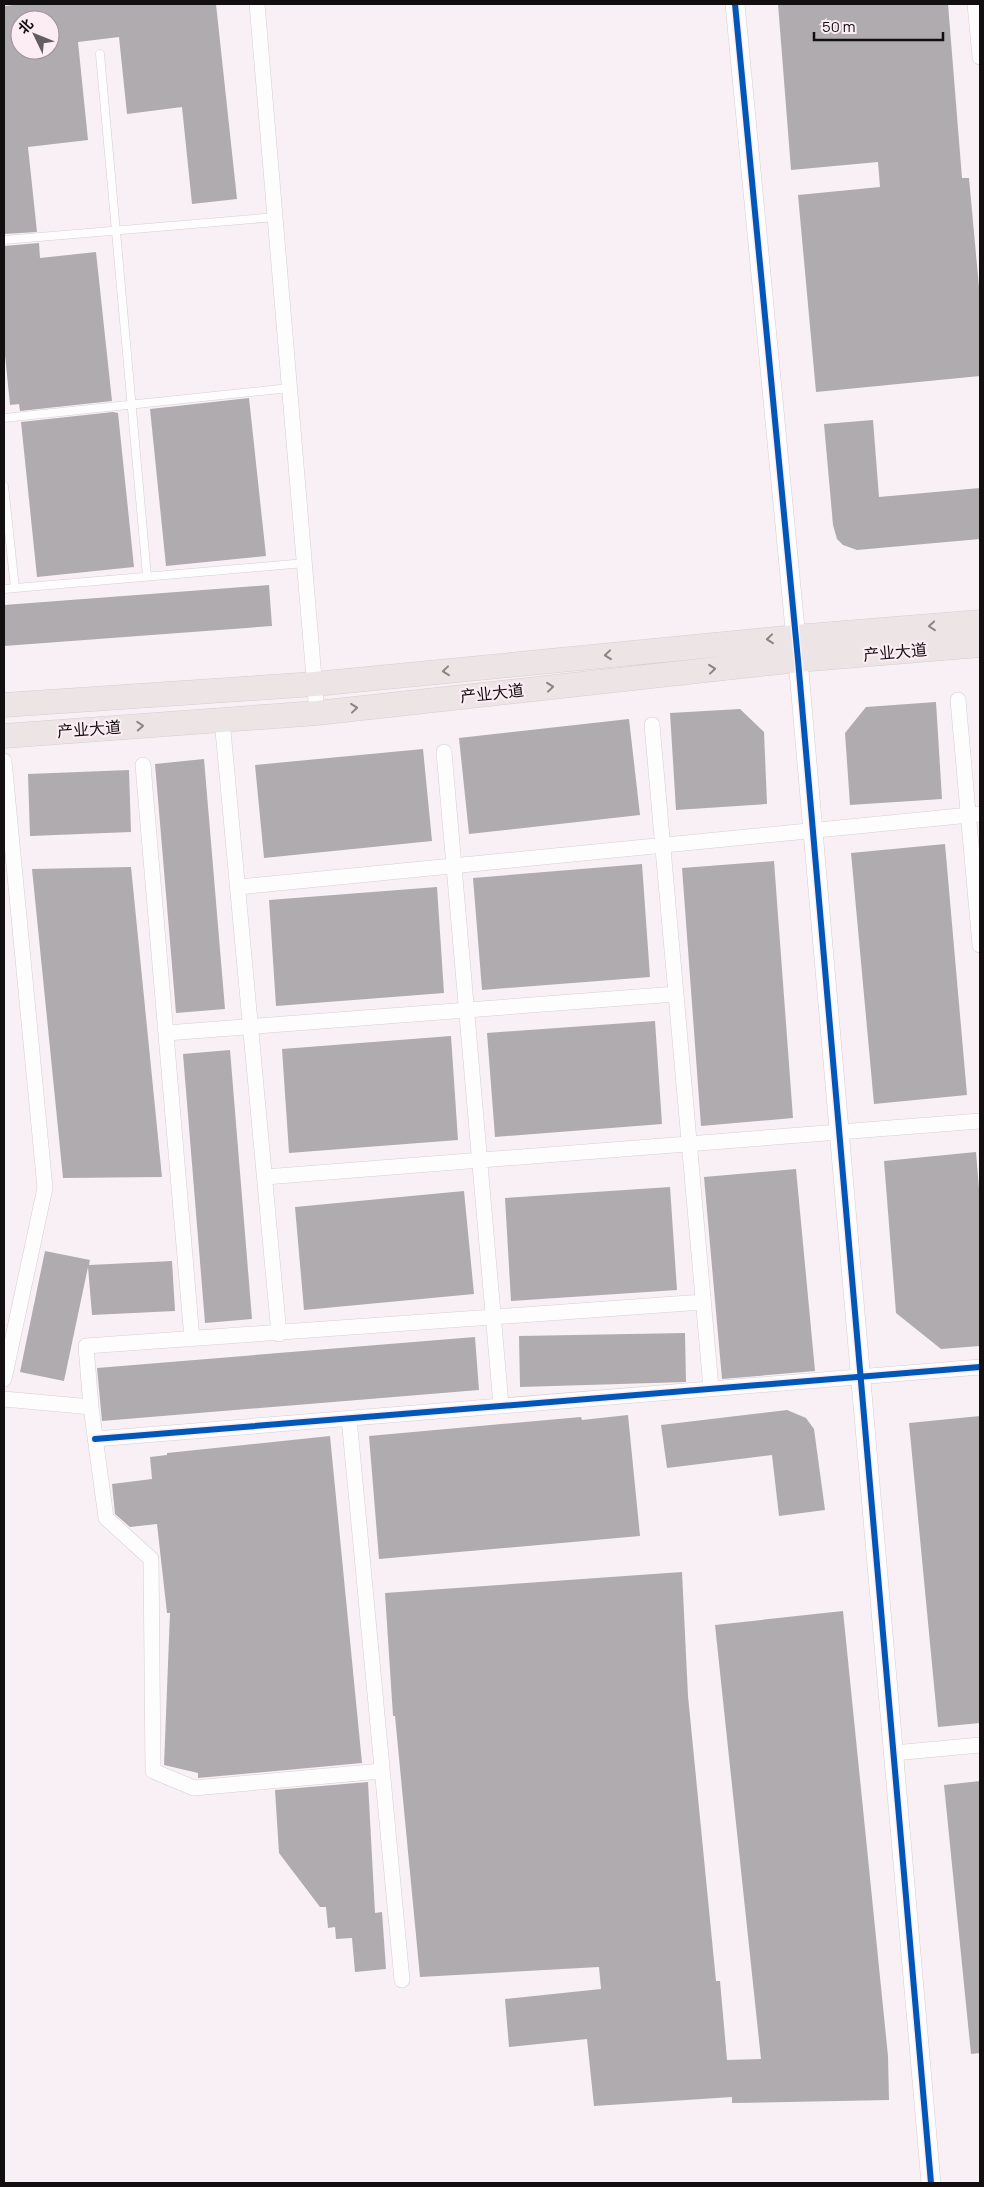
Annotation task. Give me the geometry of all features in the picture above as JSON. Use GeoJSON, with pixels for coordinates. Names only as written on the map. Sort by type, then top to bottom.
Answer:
{"type":"FeatureCollection","features":[{"type":"Feature","properties":{"kind":"main road","name":"产业大道"},"geometry":{"type":"LineString","coordinates":[[4,736],[317,712],[980,622]]}},
{"type":"Feature","properties":{"kind":"main road","name":"产业大道"},"geometry":{"type":"LineString","coordinates":[[4,705],[797,648],[980,645]]}},
{"type":"Feature","properties":{"kind":"street"},"geometry":{"type":"LineString","coordinates":[[258,4],[317,712]]}},
{"type":"Feature","properties":{"kind":"street"},"geometry":{"type":"LineString","coordinates":[[736,4],[814,830],[932,2183]]}},
{"type":"Feature","properties":{"kind":"street"},"geometry":{"type":"LineString","coordinates":[[975,4],[980,57]]}},
{"type":"Feature","properties":{"kind":"street"},"geometry":{"type":"LineString","coordinates":[[958,700],[974,814],[980,945]]}},
{"type":"Feature","properties":{"kind":"street"},"geometry":{"type":"LineString","coordinates":[[222,720],[279,1334]]}},
{"type":"Feature","properties":{"kind":"street"},"geometry":{"type":"LineString","coordinates":[[652,725],[711,1388]]}},
{"type":"Feature","properties":{"kind":"street"},"geometry":{"type":"LineString","coordinates":[[444,752],[501,1406]]}},
{"type":"Feature","properties":{"kind":"street"},"geometry":{"type":"LineString","coordinates":[[4,761],[46,1188],[4,1379]]}},
{"type":"Feature","properties":{"kind":"street"},"geometry":{"type":"LineString","coordinates":[[144,765],[192,1339]]}},
{"type":"Feature","properties":{"kind":"street"},"geometry":{"type":"LineString","coordinates":[[239,887],[974,814]]}},
{"type":"Feature","properties":{"kind":"street"},"geometry":{"type":"LineString","coordinates":[[166,1033],[676,994]]}},
{"type":"Feature","properties":{"kind":"street"},"geometry":{"type":"LineString","coordinates":[[265,1176],[980,1121]]}},
{"type":"Feature","properties":{"kind":"street"},"geometry":{"type":"LineString","coordinates":[[382,1771],[194,1788],[153,1771],[151,1559],[106,1518],[91,1407],[86,1346],[279,1334],[704,1302]]}},
{"type":"Feature","properties":{"kind":"street"},"geometry":{"type":"LineString","coordinates":[[95,1439],[980,1367]]}},
{"type":"Feature","properties":{"kind":"street"},"geometry":{"type":"LineString","coordinates":[[4,1399],[91,1407]]}},
{"type":"Feature","properties":{"kind":"street"},"geometry":{"type":"LineString","coordinates":[[349,1418],[402,1980]]}},
{"type":"Feature","properties":{"kind":"street"},"geometry":{"type":"LineString","coordinates":[[894,1753],[980,1745]]}},
{"type":"Feature","properties":{"kind":"lane"},"geometry":{"type":"LineString","coordinates":[[100,54],[148,576]]}},
{"type":"Feature","properties":{"kind":"lane"},"geometry":{"type":"LineString","coordinates":[[4,240],[276,217]]}},
{"type":"Feature","properties":{"kind":"lane"},"geometry":{"type":"LineString","coordinates":[[4,418],[290,388]]}},
{"type":"Feature","properties":{"kind":"lane"},"geometry":{"type":"LineString","coordinates":[[4,486],[15,588]]}},
{"type":"Feature","properties":{"kind":"lane"},"geometry":{"type":"LineString","coordinates":[[4,588],[305,563]]}},
{"type":"Feature","properties":{"kind":"building"},"geometry":{"type":"Polygon","coordinates":[[[23,4],[216,4],[237,199],[192,204],[182,107],[127,114],[119,37],[78,42],[88,140],[28,147],[37,232],[4,234],[4,6],[23,4]]]}},
{"type":"Feature","properties":{"kind":"building"},"geometry":{"type":"Polygon","coordinates":[[[778,4],[948,4],[962,178],[969,178],[980,298],[980,376],[816,392],[798,195],[880,187],[878,162],[791,170],[778,4]]]}},
{"type":"Feature","properties":{"kind":"building"},"geometry":{"type":"Polygon","coordinates":[[[39,243],[40,258],[96,252],[112,401],[20,411],[19,404],[10,405],[4,345],[4,246],[39,243]]]}},
{"type":"Feature","properties":{"kind":"building"},"geometry":{"type":"Polygon","coordinates":[[[249,398],[266,556],[166,566],[150,409],[249,398]]]}},
{"type":"Feature","properties":{"kind":"building"},"geometry":{"type":"Polygon","coordinates":[[[118,413],[134,567],[37,577],[21,422],[118,413]]]}},
{"type":"Feature","properties":{"kind":"building"},"geometry":{"type":"Polygon","coordinates":[[[873,420],[879,497],[980,488],[980,539],[857,550],[843,545],[837,539],[833,525],[824,424],[873,420]]]}},
{"type":"Feature","properties":{"kind":"building"},"geometry":{"type":"Polygon","coordinates":[[[269,585],[272,626],[4,646],[4,605],[269,585]]]}},
{"type":"Feature","properties":{"kind":"building"},"geometry":{"type":"Polygon","coordinates":[[[936,702],[942,799],[850,805],[845,733],[866,707],[936,702]]]}},
{"type":"Feature","properties":{"kind":"building"},"geometry":{"type":"Polygon","coordinates":[[[740,709],[764,732],[767,804],[676,810],[670,713],[740,709]]]}},
{"type":"Feature","properties":{"kind":"building"},"geometry":{"type":"Polygon","coordinates":[[[629,719],[640,815],[469,834],[459,738],[629,719]]]}},
{"type":"Feature","properties":{"kind":"building"},"geometry":{"type":"Polygon","coordinates":[[[423,749],[432,841],[264,858],[255,765],[423,749]]]}},
{"type":"Feature","properties":{"kind":"building"},"geometry":{"type":"Polygon","coordinates":[[[204,759],[225,1009],[176,1013],[155,764],[204,759]]]}},
{"type":"Feature","properties":{"kind":"building"},"geometry":{"type":"Polygon","coordinates":[[[129,770],[131,832],[30,836],[28,774],[129,770]]]}},
{"type":"Feature","properties":{"kind":"building"},"geometry":{"type":"Polygon","coordinates":[[[945,844],[967,1095],[874,1104],[851,853],[945,844]]]}},
{"type":"Feature","properties":{"kind":"building"},"geometry":{"type":"Polygon","coordinates":[[[774,861],[793,1118],[701,1126],[682,868],[774,861]]]}},
{"type":"Feature","properties":{"kind":"building"},"geometry":{"type":"Polygon","coordinates":[[[642,864],[650,977],[482,990],[473,878],[642,864]]]}},
{"type":"Feature","properties":{"kind":"building"},"geometry":{"type":"Polygon","coordinates":[[[131,867],[162,1177],[63,1178],[32,869],[131,867]]]}},
{"type":"Feature","properties":{"kind":"building"},"geometry":{"type":"Polygon","coordinates":[[[437,887],[444,993],[276,1006],[269,900],[437,887]]]}},
{"type":"Feature","properties":{"kind":"building"},"geometry":{"type":"Polygon","coordinates":[[[655,1021],[662,1124],[495,1137],[487,1033],[655,1021]]]}},
{"type":"Feature","properties":{"kind":"building"},"geometry":{"type":"Polygon","coordinates":[[[451,1036],[458,1140],[289,1153],[282,1049],[451,1036]]]}},
{"type":"Feature","properties":{"kind":"building"},"geometry":{"type":"Polygon","coordinates":[[[230,1050],[252,1319],[205,1323],[183,1054],[230,1050]]]}},
{"type":"Feature","properties":{"kind":"building"},"geometry":{"type":"Polygon","coordinates":[[[976,1152],[980,1201],[980,1346],[941,1349],[896,1313],[884,1161],[976,1152]]]}},
{"type":"Feature","properties":{"kind":"building"},"geometry":{"type":"Polygon","coordinates":[[[796,1169],[815,1371],[722,1379],[704,1177],[796,1169]]]}},
{"type":"Feature","properties":{"kind":"building"},"geometry":{"type":"Polygon","coordinates":[[[670,1187],[677,1290],[511,1301],[505,1198],[670,1187]]]}},
{"type":"Feature","properties":{"kind":"building"},"geometry":{"type":"Polygon","coordinates":[[[464,1191],[474,1294],[304,1310],[295,1207],[464,1191]]]}},
{"type":"Feature","properties":{"kind":"building"},"geometry":{"type":"Polygon","coordinates":[[[45,1251],[90,1260],[89,1265],[172,1261],[175,1311],[92,1315],[88,1267],[64,1381],[20,1372],[45,1251]]]}},
{"type":"Feature","properties":{"kind":"building"},"geometry":{"type":"Polygon","coordinates":[[[685,1333],[686,1382],[520,1387],[519,1336],[685,1333]]]}},
{"type":"Feature","properties":{"kind":"building"},"geometry":{"type":"Polygon","coordinates":[[[475,1337],[479,1390],[102,1421],[97,1368],[475,1337]]]}},
{"type":"Feature","properties":{"kind":"building"},"geometry":{"type":"Polygon","coordinates":[[[787,1410],[806,1418],[814,1429],[825,1510],[779,1516],[772,1455],[667,1468],[661,1425],[787,1410]]]}},
{"type":"Feature","properties":{"kind":"building"},"geometry":{"type":"Polygon","coordinates":[[[628,1415],[640,1536],[379,1559],[369,1436],[581,1417],[582,1420],[628,1415]]]}},
{"type":"Feature","properties":{"kind":"building"},"geometry":{"type":"Polygon","coordinates":[[[980,1416],[980,1723],[938,1727],[909,1423],[980,1416]]]}},
{"type":"Feature","properties":{"kind":"building"},"geometry":{"type":"Polygon","coordinates":[[[330,1436],[362,1763],[198,1778],[198,1773],[164,1765],[170,1613],[167,1613],[157,1524],[130,1527],[115,1514],[112,1484],[152,1479],[150,1457],[167,1455],[167,1453],[330,1436]]]}},
{"type":"Feature","properties":{"kind":"building"},"geometry":{"type":"Polygon","coordinates":[[[682,1572],[688,1696],[716,1981],[720,1981],[727,2060],[761,2059],[715,1625],[843,1611],[888,2056],[889,2100],[732,2103],[732,2097],[594,2106],[587,2039],[509,2047],[505,1999],[601,1989],[599,1967],[420,1977],[395,1716],[393,1716],[385,1593],[682,1572]]]}},
{"type":"Feature","properties":{"kind":"building"},"geometry":{"type":"Polygon","coordinates":[[[980,1781],[980,2053],[971,2054],[944,1785],[980,1781]]]}},
{"type":"Feature","properties":{"kind":"building"},"geometry":{"type":"Polygon","coordinates":[[[368,1782],[375,1913],[382,1912],[386,1969],[355,1972],[352,1938],[336,1939],[335,1927],[328,1928],[326,1907],[320,1907],[279,1853],[275,1790],[368,1782]]]}},
{"type":"Feature","properties":{"kind":"cycle path"},"geometry":{"type":"LineString","coordinates":[[735,4],[798,660],[931,2183]]}},
{"type":"Feature","properties":{"kind":"cycle path"},"geometry":{"type":"LineString","coordinates":[[95,1439],[980,1367]]}}]}
